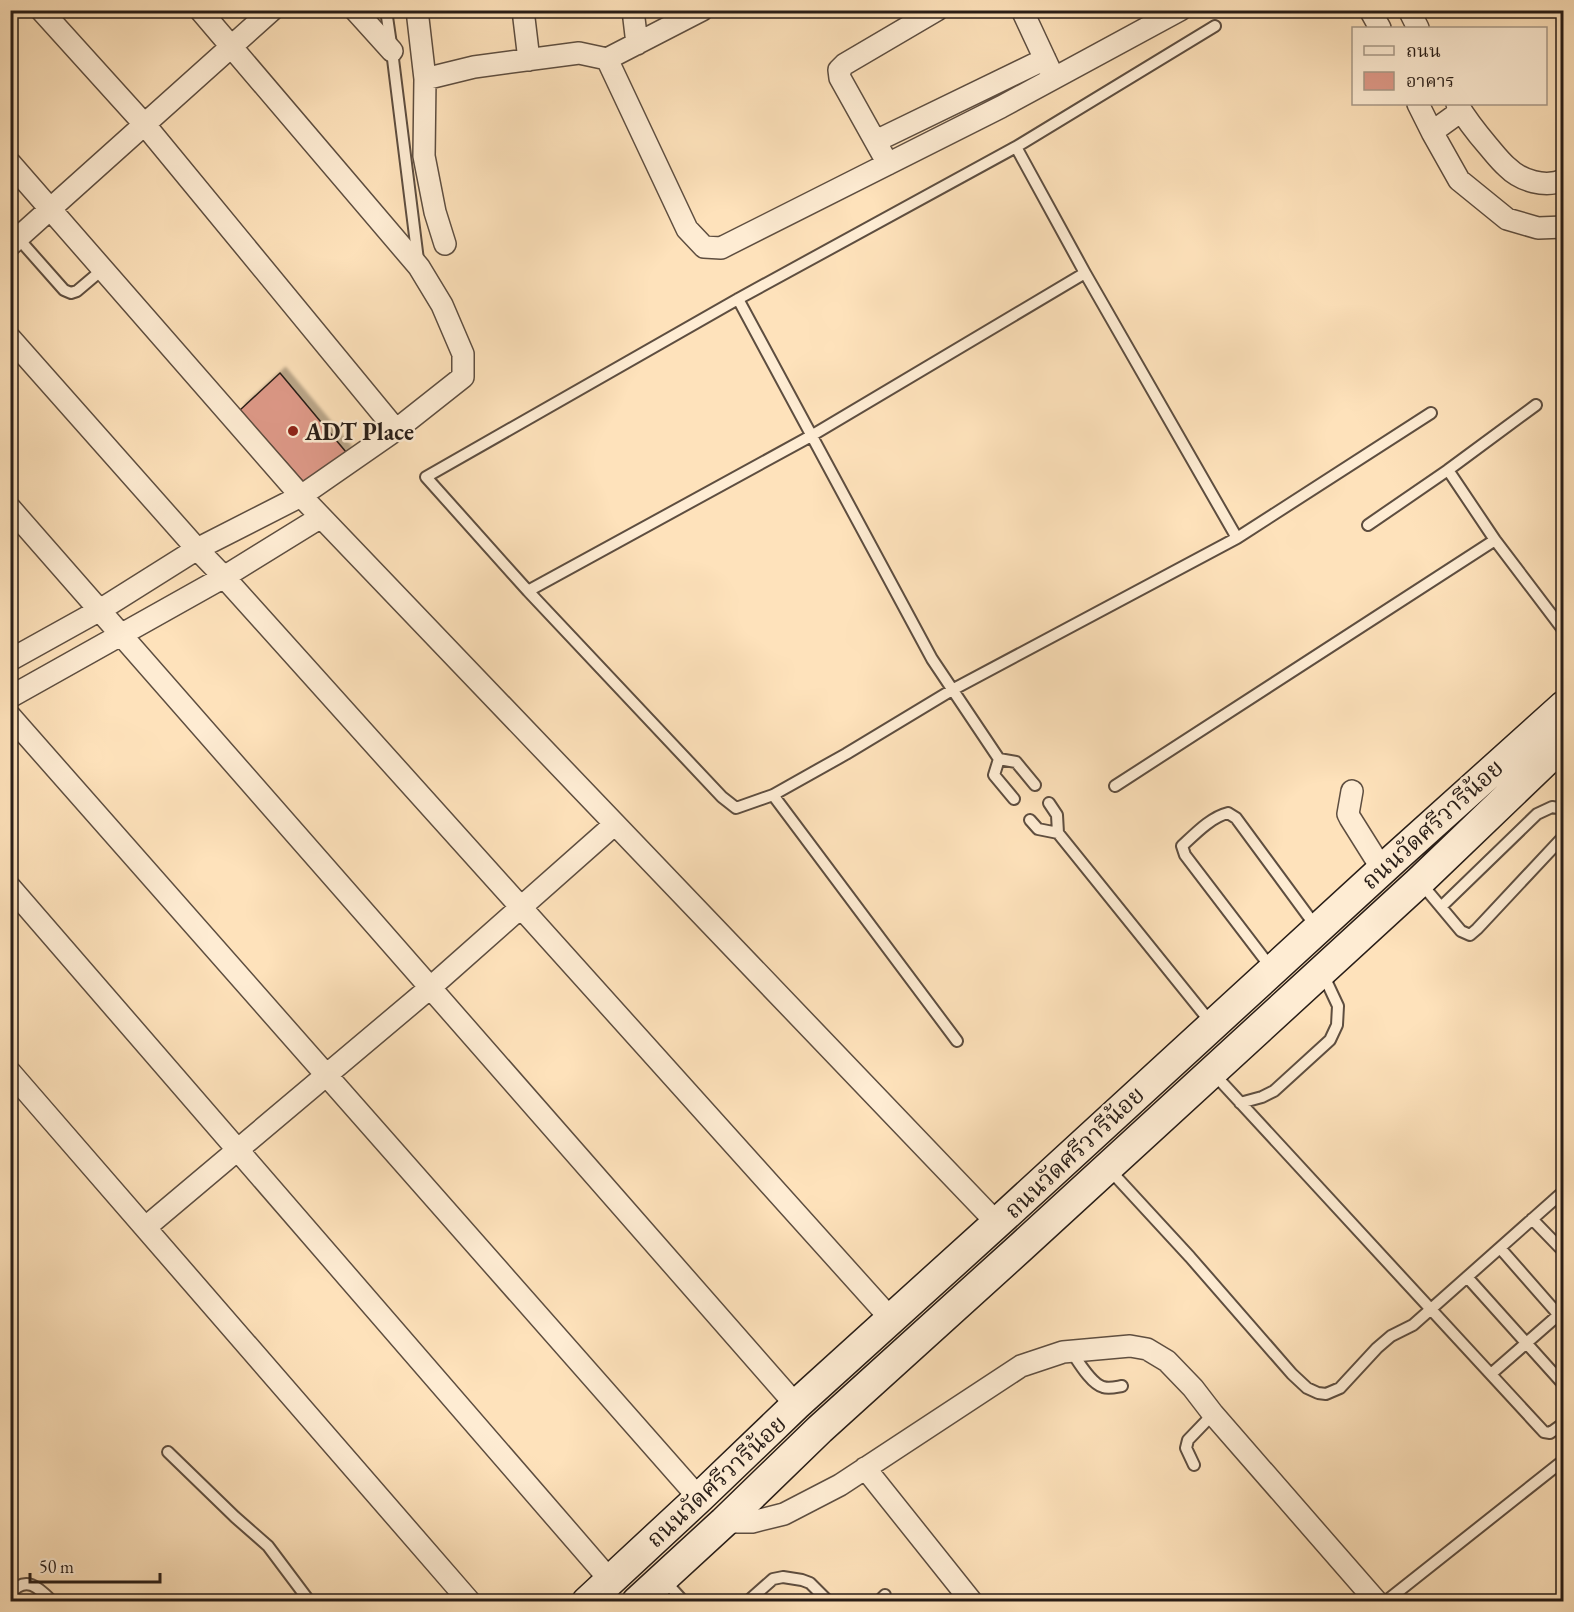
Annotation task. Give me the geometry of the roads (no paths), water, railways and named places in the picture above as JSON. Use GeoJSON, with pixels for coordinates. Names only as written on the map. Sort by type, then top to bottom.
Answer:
{"type":"FeatureCollection","features":[{"type":"Feature","properties":{"kind":"main road","name":"ถนนวัดศรีวารีน้อย"},"geometry":{"type":"LineString","coordinates":[[587,1602],[796,1405],[1563,706]]}},
{"type":"Feature","properties":{"kind":"main road","name":"ถนนวัดศรีวารีน้อย"},"geometry":{"type":"LineString","coordinates":[[637,1602],[820,1429],[1419,882],[1563,743]]}},
{"type":"Feature","properties":{"kind":"main road"},"geometry":{"type":"LineString","coordinates":[[1389,863],[1419,882]]}},
{"type":"Feature","properties":{"kind":"street"},"geometry":{"type":"LineString","coordinates":[[41,10],[145,125],[396,430]]}},
{"type":"Feature","properties":{"kind":"street"},"geometry":{"type":"LineString","coordinates":[[10,660],[100,610],[196,549],[302,496],[396,430],[463,377],[463,354],[442,305],[419,267],[200,10]]}},
{"type":"Feature","properties":{"kind":"street"},"geometry":{"type":"LineString","coordinates":[[14,242],[272,10]]}},
{"type":"Feature","properties":{"kind":"street"},"geometry":{"type":"LineString","coordinates":[[355,10],[392,51]]}},
{"type":"Feature","properties":{"kind":"street"},"geometry":{"type":"LineString","coordinates":[[417,10],[425,79],[424,156],[435,212],[445,244]]}},
{"type":"Feature","properties":{"kind":"street"},"geometry":{"type":"LineString","coordinates":[[523,10],[530,60]]}},
{"type":"Feature","properties":{"kind":"street"},"geometry":{"type":"LineString","coordinates":[[633,10],[637,44]]}},
{"type":"Feature","properties":{"kind":"street"},"geometry":{"type":"LineString","coordinates":[[425,79],[474,67],[579,53],[607,59],[702,10]]}},
{"type":"Feature","properties":{"kind":"street"},"geometry":{"type":"LineString","coordinates":[[888,164],[840,78],[839,70],[845,64],[937,10]]}},
{"type":"Feature","properties":{"kind":"street"},"geometry":{"type":"LineString","coordinates":[[1022,10],[1054,79]]}},
{"type":"Feature","properties":{"kind":"street"},"geometry":{"type":"LineString","coordinates":[[607,59],[687,229],[704,247],[721,248],[1054,79],[1180,10]]}},
{"type":"Feature","properties":{"kind":"street"},"geometry":{"type":"LineString","coordinates":[[1370,10],[1379,27]]}},
{"type":"Feature","properties":{"kind":"street"},"geometry":{"type":"LineString","coordinates":[[1409,10],[1418,27]]}},
{"type":"Feature","properties":{"kind":"street"},"geometry":{"type":"LineString","coordinates":[[876,141],[1045,59]]}},
{"type":"Feature","properties":{"kind":"street"},"geometry":{"type":"LineString","coordinates":[[1418,105],[1459,180],[1508,219],[1538,228],[1563,226]]}},
{"type":"Feature","properties":{"kind":"street"},"geometry":{"type":"LineString","coordinates":[[1432,132],[1459,107],[1467,121],[1507,168],[1525,179],[1544,184],[1558,183],[1563,180]]}},
{"type":"Feature","properties":{"kind":"street"},"geometry":{"type":"LineString","coordinates":[[10,163],[321,517],[997,1223]]}},
{"type":"Feature","properties":{"kind":"street"},"geometry":{"type":"LineString","coordinates":[[10,338],[196,549],[224,577],[891,1319]]}},
{"type":"Feature","properties":{"kind":"street"},"geometry":{"type":"LineString","coordinates":[[10,508],[796,1405]]}},
{"type":"Feature","properties":{"kind":"street"},"geometry":{"type":"LineString","coordinates":[[10,697],[224,577],[321,517]]}},
{"type":"Feature","properties":{"kind":"street"},"geometry":{"type":"LineString","coordinates":[[10,717],[699,1498]]}},
{"type":"Feature","properties":{"kind":"street"},"geometry":{"type":"LineString","coordinates":[[1352,791],[1348,814],[1350,818],[1389,863]]}},
{"type":"Feature","properties":{"kind":"street"},"geometry":{"type":"LineString","coordinates":[[146,1227],[431,987],[615,824]]}},
{"type":"Feature","properties":{"kind":"street"},"geometry":{"type":"LineString","coordinates":[[10,887],[610,1580]]}},
{"type":"Feature","properties":{"kind":"street"},"geometry":{"type":"LineString","coordinates":[[10,1072],[471,1602]]}},
{"type":"Feature","properties":{"kind":"street"},"geometry":{"type":"LineString","coordinates":[[723,1522],[752,1522],[784,1514],[840,1485],[1021,1366],[1063,1352],[1130,1346],[1147,1349],[1167,1361],[1193,1388],[1377,1602]]}},
{"type":"Feature","properties":{"kind":"street"},"geometry":{"type":"LineString","coordinates":[[865,1468],[972,1602]]}},
{"type":"Feature","properties":{"kind":"lane"},"geometry":{"type":"LineString","coordinates":[[386,10],[419,267]]}},
{"type":"Feature","properties":{"kind":"lane"},"geometry":{"type":"LineString","coordinates":[[1215,26],[1016,147],[738,299],[426,477],[528,591],[722,797],[736,808],[773,795],[952,690],[1236,538],[1431,413]]}},
{"type":"Feature","properties":{"kind":"lane"},"geometry":{"type":"LineString","coordinates":[[1016,147],[1236,538]]}},
{"type":"Feature","properties":{"kind":"lane"},"geometry":{"type":"LineString","coordinates":[[14,242],[64,290],[70,293],[77,291],[103,269]]}},
{"type":"Feature","properties":{"kind":"lane"},"geometry":{"type":"LineString","coordinates":[[528,591],[811,436],[1085,273]]}},
{"type":"Feature","properties":{"kind":"lane"},"geometry":{"type":"LineString","coordinates":[[738,299],[932,659],[999,759],[1016,762],[1035,785]]}},
{"type":"Feature","properties":{"kind":"lane"},"geometry":{"type":"LineString","coordinates":[[1368,525],[1536,405]]}},
{"type":"Feature","properties":{"kind":"lane"},"geometry":{"type":"LineString","coordinates":[[1448,470],[1495,540],[1563,632]]}},
{"type":"Feature","properties":{"kind":"lane"},"geometry":{"type":"LineString","coordinates":[[1114,786],[1495,540]]}},
{"type":"Feature","properties":{"kind":"lane"},"geometry":{"type":"LineString","coordinates":[[999,759],[994,775],[1014,799]]}},
{"type":"Feature","properties":{"kind":"lane"},"geometry":{"type":"LineString","coordinates":[[773,795],[957,1041]]}},
{"type":"Feature","properties":{"kind":"lane"},"geometry":{"type":"LineString","coordinates":[[1048,803],[1057,815],[1058,833],[1213,1025]]}},
{"type":"Feature","properties":{"kind":"lane"},"geometry":{"type":"LineString","coordinates":[[1441,907],[1537,814],[1552,807],[1563,809]]}},
{"type":"Feature","properties":{"kind":"lane"},"geometry":{"type":"LineString","coordinates":[[1272,970],[1185,855],[1182,846],[1190,838],[1219,815],[1228,813],[1236,818],[1318,928]]}},
{"type":"Feature","properties":{"kind":"lane"},"geometry":{"type":"LineString","coordinates":[[1030,820],[1038,829],[1058,833]]}},
{"type":"Feature","properties":{"kind":"lane"},"geometry":{"type":"LineString","coordinates":[[1419,882],[1461,931],[1470,935],[1563,836]]}},
{"type":"Feature","properties":{"kind":"lane"},"geometry":{"type":"LineString","coordinates":[[1240,1103],[1274,1091],[1330,1040],[1338,1025],[1338,1006],[1321,972]]}},
{"type":"Feature","properties":{"kind":"lane"},"geometry":{"type":"LineString","coordinates":[[1212,1072],[1544,1432],[1550,1432],[1563,1423]]}},
{"type":"Feature","properties":{"kind":"lane"},"geometry":{"type":"LineString","coordinates":[[1108,1168],[1292,1374],[1308,1388],[1326,1394],[1340,1388],[1377,1348],[1391,1336],[1413,1325],[1563,1191]]}},
{"type":"Feature","properties":{"kind":"lane"},"geometry":{"type":"LineString","coordinates":[[1532,1219],[1563,1252]]}},
{"type":"Feature","properties":{"kind":"lane"},"geometry":{"type":"LineString","coordinates":[[1491,1374],[1562,1316],[1500,1248]]}},
{"type":"Feature","properties":{"kind":"lane"},"geometry":{"type":"LineString","coordinates":[[1467,1277],[1563,1385]]}},
{"type":"Feature","properties":{"kind":"lane"},"geometry":{"type":"LineString","coordinates":[[1071,1351],[1092,1380],[1101,1387],[1122,1386]]}},
{"type":"Feature","properties":{"kind":"lane"},"geometry":{"type":"LineString","coordinates":[[1194,1465],[1186,1448],[1188,1440],[1214,1414]]}},
{"type":"Feature","properties":{"kind":"lane"},"geometry":{"type":"LineString","coordinates":[[168,1452],[235,1518],[268,1546],[310,1602]]}},
{"type":"Feature","properties":{"kind":"lane"},"geometry":{"type":"LineString","coordinates":[[1385,1602],[1563,1460]]}},
{"type":"Feature","properties":{"kind":"lane"},"geometry":{"type":"LineString","coordinates":[[747,1602],[773,1579],[783,1577],[810,1583],[829,1602]]}},
{"type":"Feature","properties":{"kind":"lane"},"geometry":{"type":"LineString","coordinates":[[662,1579],[684,1602]]}},
{"type":"Feature","properties":{"kind":"lane"},"geometry":{"type":"LineString","coordinates":[[10,1594],[15,1588],[27,1583],[38,1587],[53,1602]]}},
{"type":"Feature","properties":{"kind":"place","name":"ADT Place"},"geometry":{"type":"Point","coordinates":[293,431]}}]}
